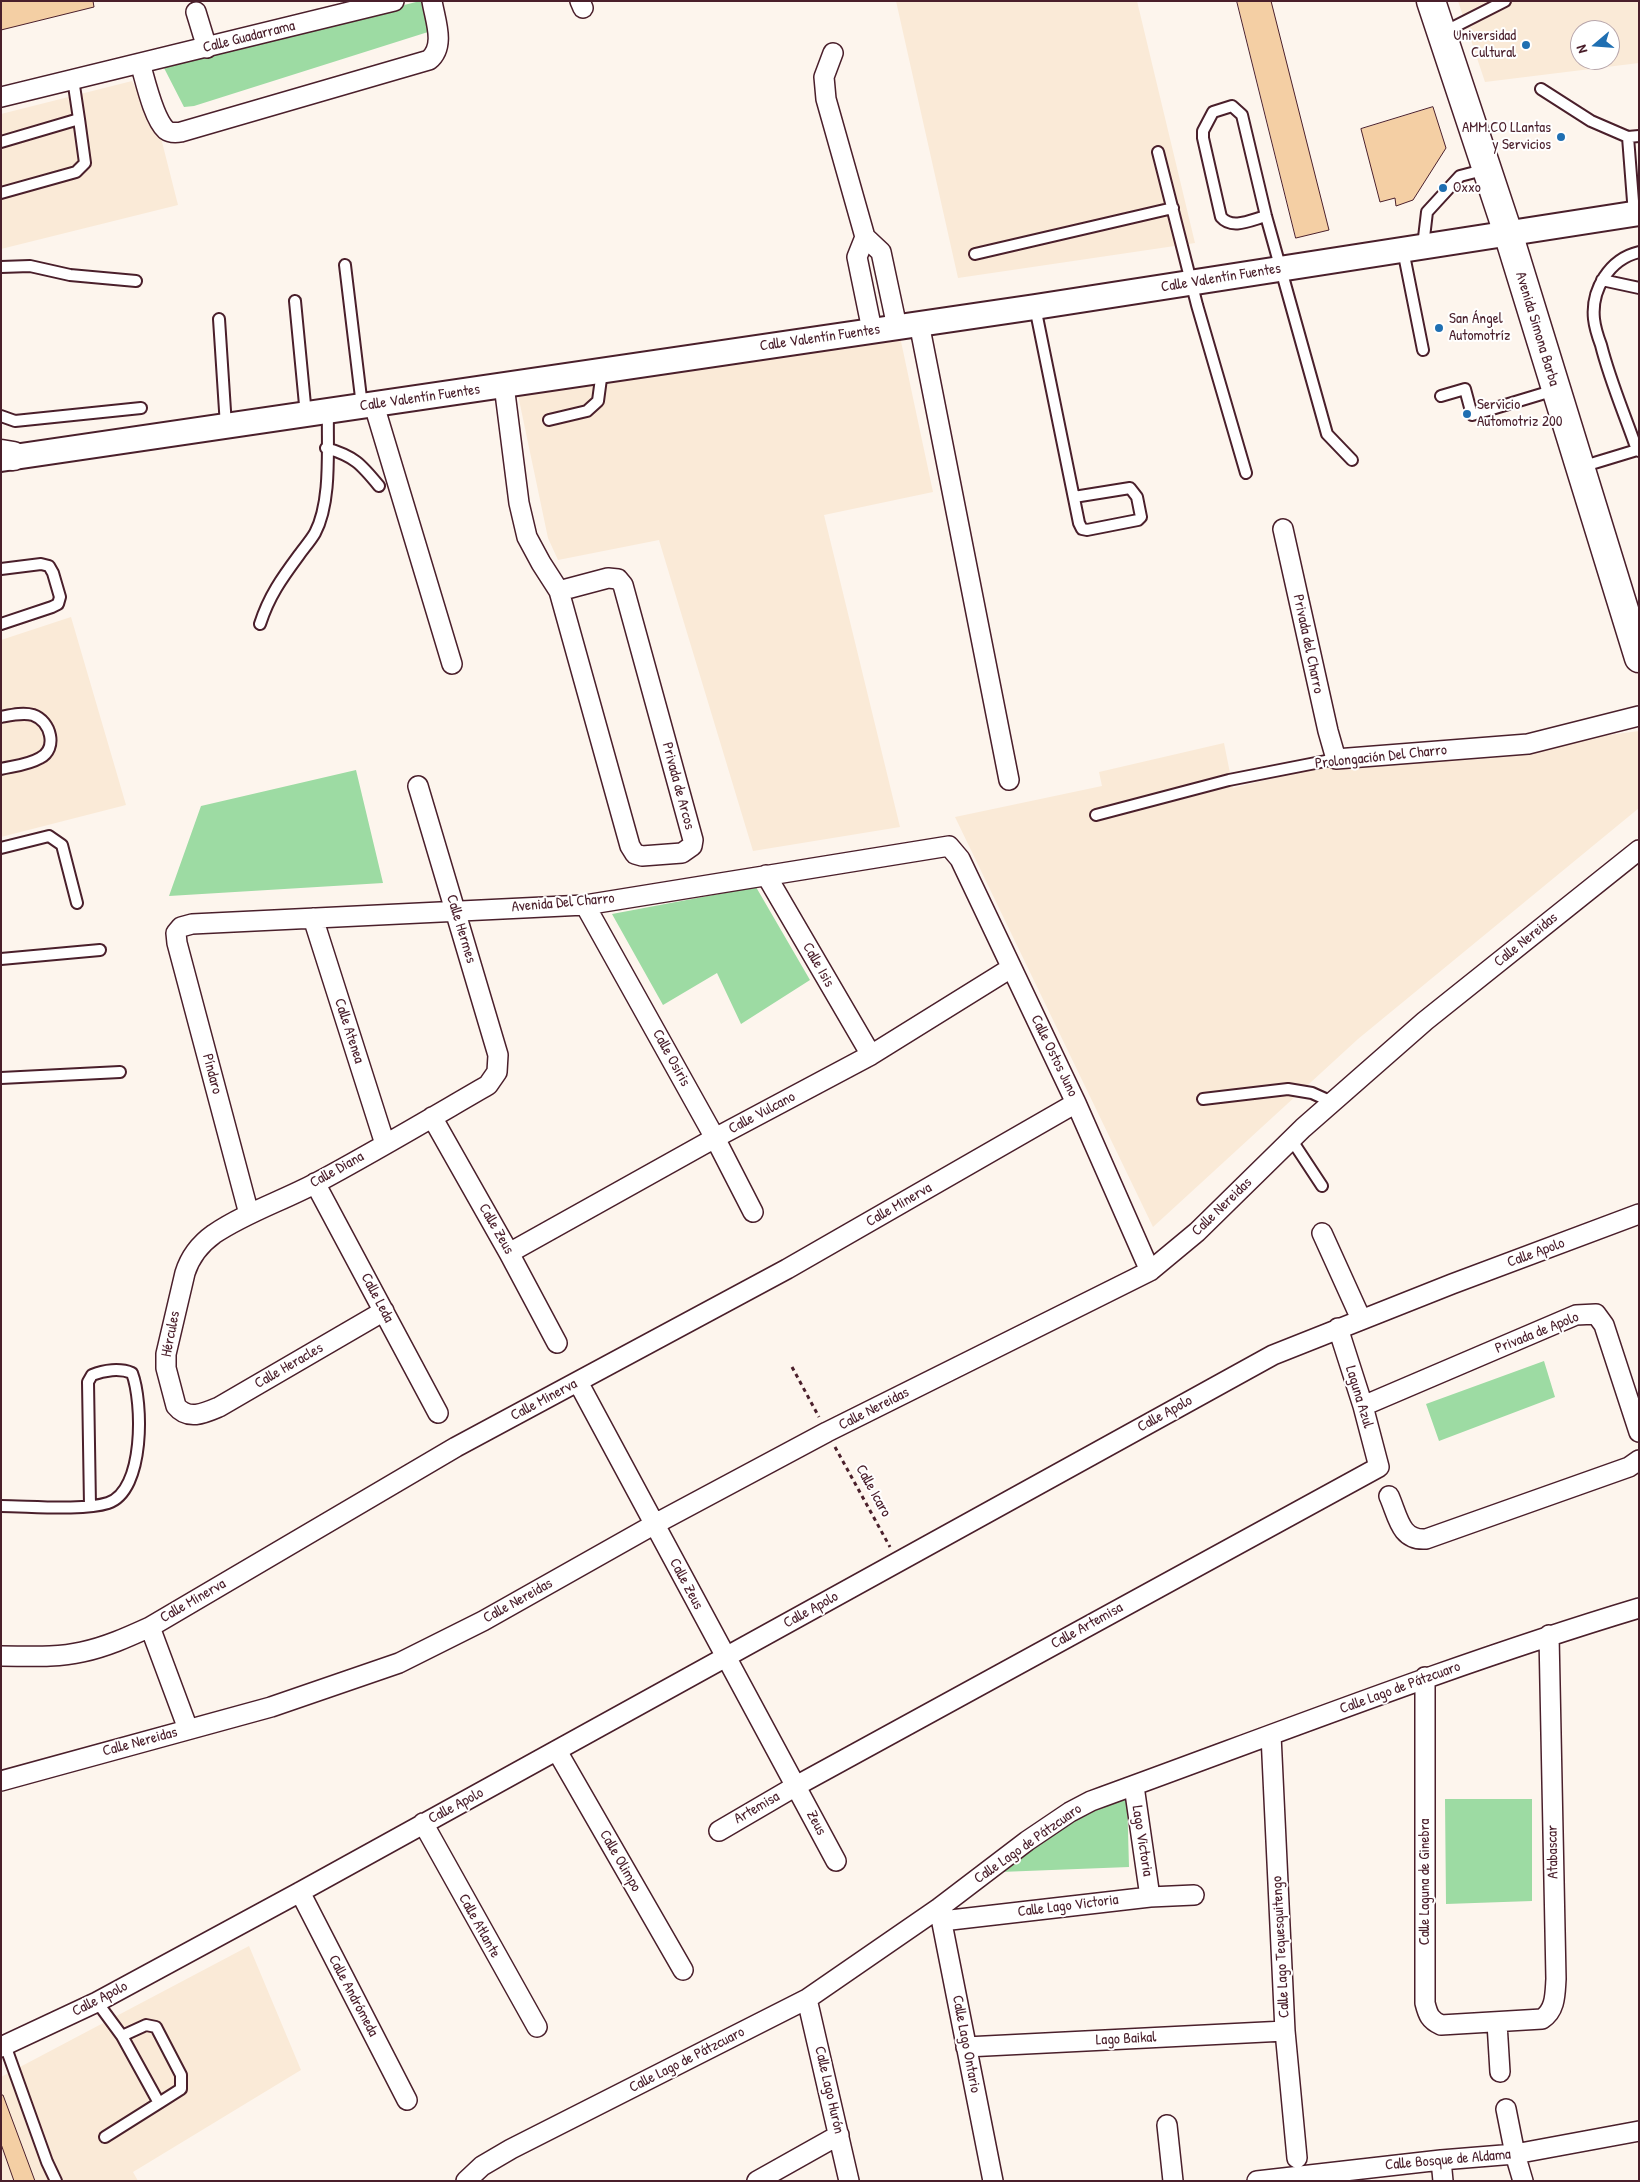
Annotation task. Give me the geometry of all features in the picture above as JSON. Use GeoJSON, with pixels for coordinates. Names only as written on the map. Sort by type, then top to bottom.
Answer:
{"type":"FeatureCollection","features":[{"type":"Feature","properties":{"kind":"main road","name":"Avenida Simona Barba"},"geometry":{"type":"LineString","coordinates":[[1431,1],[1508,233],[1639,658]]}},
{"type":"Feature","properties":{"kind":"street","name":"Calle Guadarrama"},"geometry":{"type":"LineString","coordinates":[[1,97],[394,1]]}},
{"type":"Feature","properties":{"kind":"street"},"geometry":{"type":"LineString","coordinates":[[140,63],[158,118],[164,128],[170,132],[181,132],[429,60],[435,55],[439,43],[432,1]]}},
{"type":"Feature","properties":{"kind":"street"},"geometry":{"type":"LineString","coordinates":[[196,12],[207,48]]}},
{"type":"Feature","properties":{"kind":"street"},"geometry":{"type":"LineString","coordinates":[[833,53],[824,77],[826,100],[864,237],[881,252],[908,325],[1010,780]]}},
{"type":"Feature","properties":{"kind":"street","name":"Calle Valentín Fuentes"},"geometry":{"type":"LineString","coordinates":[[5,457],[226,427],[1035,307],[1637,214]]}},
{"type":"Feature","properties":{"kind":"street"},"geometry":{"type":"LineString","coordinates":[[864,237],[857,257],[872,330]]}},
{"type":"Feature","properties":{"kind":"street","name":"Privada de Arcos"},"geometry":{"type":"LineString","coordinates":[[504,385],[519,503],[527,537],[559,591],[630,846],[635,854],[642,856],[686,851],[692,846],[692,840],[623,585],[618,579],[608,578],[559,591]]}},
{"type":"Feature","properties":{"kind":"street"},"geometry":{"type":"LineString","coordinates":[[368,405],[452,664]]}},
{"type":"Feature","properties":{"kind":"street","name":"Privada del Charro"},"geometry":{"type":"LineString","coordinates":[[1283,529],[1328,731],[1336,759]]}},
{"type":"Feature","properties":{"kind":"street","name":"Prolongación Del Charro"},"geometry":{"type":"LineString","coordinates":[[1336,759],[1528,744],[1639,716]]}},
{"type":"Feature","properties":{"kind":"street","name":"Calle Hermes"},"geometry":{"type":"LineString","coordinates":[[418,786],[498,1055],[497,1072]]}},
{"type":"Feature","properties":{"kind":"street","name":"Avenida Del Charro"},"geometry":{"type":"LineString","coordinates":[[176,934],[181,927],[192,924],[586,905],[949,846]]}},
{"type":"Feature","properties":{"kind":"street","name":"Calle Ostos Juno"},"geometry":{"type":"LineString","coordinates":[[949,846],[960,859],[1076,1103],[1150,1271]]}},
{"type":"Feature","properties":{"kind":"street","name":"Calle Nereidas"},"geometry":{"type":"LineString","coordinates":[[1,1781],[270,1707],[399,1663],[483,1621],[654,1524],[827,1432],[1150,1271],[1197,1232],[1292,1139],[1425,1021],[1639,850]]}},
{"type":"Feature","properties":{"kind":"street","name":"Calle Isis"},"geometry":{"type":"LineString","coordinates":[[766,875],[871,1054]]}},
{"type":"Feature","properties":{"kind":"street","name":"Calle Osiris"},"geometry":{"type":"LineString","coordinates":[[586,905],[715,1138],[752,1212]]}},
{"type":"Feature","properties":{"kind":"street","name":"Calle Atenea"},"geometry":{"type":"LineString","coordinates":[[313,918],[385,1144]]}},
{"type":"Feature","properties":{"kind":"street","name":"Píndaro"},"geometry":{"type":"LineString","coordinates":[[176,934],[249,1214]]}},
{"type":"Feature","properties":{"kind":"street","name":"Calle Vulcano"},"geometry":{"type":"LineString","coordinates":[[509,1253],[715,1138],[871,1054],[1012,968]]}},
{"type":"Feature","properties":{"kind":"street","name":"Calle Diana"},"geometry":{"type":"LineString","coordinates":[[185,1273],[189,1260],[212,1235],[249,1214],[315,1183],[385,1144],[488,1085],[497,1072]]}},
{"type":"Feature","properties":{"kind":"street","name":"Calle Minerva"},"geometry":{"type":"LineString","coordinates":[[1,1656],[64,1655],[81,1652],[119,1641],[150,1627],[456,1447],[787,1269],[1076,1103]]}},
{"type":"Feature","properties":{"kind":"street","name":"Calle Zeus"},"geometry":{"type":"LineString","coordinates":[[432,1117],[509,1253],[557,1343]]}},
{"type":"Feature","properties":{"kind":"street","name":"Calle Leda"},"geometry":{"type":"LineString","coordinates":[[315,1183],[438,1413]]}},
{"type":"Feature","properties":{"kind":"street","name":"Calle Apolo"},"geometry":{"type":"LineString","coordinates":[[3,2046],[97,2002],[300,1892],[1273,1355],[1361,1319],[1639,1214]]}},
{"type":"Feature","properties":{"kind":"street"},"geometry":{"type":"LineString","coordinates":[[1322,1233],[1361,1319]]}},
{"type":"Feature","properties":{"kind":"street","name":"Hércules"},"geometry":{"type":"LineString","coordinates":[[185,1273],[169,1334],[166,1368],[176,1406],[180,1411],[191,1415]]}},
{"type":"Feature","properties":{"kind":"street","name":"Calle Heracles"},"geometry":{"type":"LineString","coordinates":[[191,1415],[219,1406],[384,1311]]}},
{"type":"Feature","properties":{"kind":"street","name":"Privada de Apolo"},"geometry":{"type":"LineString","coordinates":[[1363,1406],[1576,1315],[1591,1313],[1596,1314],[1604,1325],[1639,1432]]}},
{"type":"Feature","properties":{"kind":"street","name":"Laguna Azul"},"geometry":{"type":"LineString","coordinates":[[1338,1328],[1363,1406],[1379,1467]]}},
{"type":"Feature","properties":{"kind":"street","name":"Calle Zeus"},"geometry":{"type":"LineString","coordinates":[[578,1382],[796,1786]]}},
{"type":"Feature","properties":{"kind":"street"},"geometry":{"type":"LineString","coordinates":[[1389,1496],[1406,1534],[1415,1540],[1426,1539],[1629,1467],[1639,1460]]}},
{"type":"Feature","properties":{"kind":"street","name":"Calle Artemisa"},"geometry":{"type":"LineString","coordinates":[[796,1786],[1379,1467]]}},
{"type":"Feature","properties":{"kind":"street","name":"Calle Lago de Pátzcuaro"},"geometry":{"type":"LineString","coordinates":[[466,2181],[482,2166],[510,2149],[807,1998],[941,1914],[1027,1841],[1070,1812],[1091,1801],[1425,1677],[1549,1635],[1639,1608]]}},
{"type":"Feature","properties":{"kind":"street"},"geometry":{"type":"LineString","coordinates":[[150,1627],[188,1729]]}},
{"type":"Feature","properties":{"kind":"street","name":"Atabascar"},"geometry":{"type":"LineString","coordinates":[[1496,2023],[1542,2019],[1550,2013],[1554,2001],[1549,1635]]}},
{"type":"Feature","properties":{"kind":"street","name":"Calle Laguna de Ginebra"},"geometry":{"type":"LineString","coordinates":[[1425,1677],[1425,2003],[1430,2017],[1434,2022],[1442,2025],[1496,2023]]}},
{"type":"Feature","properties":{"kind":"street","name":"Calle Lago Tequesquitengo"},"geometry":{"type":"LineString","coordinates":[[1271,1735],[1285,2031],[1299,2171]]}},
{"type":"Feature","properties":{"kind":"street","name":"Calle Olimpo"},"geometry":{"type":"LineString","coordinates":[[557,1751],[683,1970]]}},
{"type":"Feature","properties":{"kind":"street","name":"Artemisa"},"geometry":{"type":"LineString","coordinates":[[719,1830],[796,1786]]}},
{"type":"Feature","properties":{"kind":"street","name":"Zeus"},"geometry":{"type":"LineString","coordinates":[[796,1786],[836,1861]]}},
{"type":"Feature","properties":{"kind":"street","name":"Lago Victoria"},"geometry":{"type":"LineString","coordinates":[[1134,1786],[1150,1897]]}},
{"type":"Feature","properties":{"kind":"street","name":"Calle Atlante"},"geometry":{"type":"LineString","coordinates":[[423,1824],[537,2027]]}},
{"type":"Feature","properties":{"kind":"street","name":"Calle Andrómeda"},"geometry":{"type":"LineString","coordinates":[[300,1892],[407,2100]]}},
{"type":"Feature","properties":{"kind":"street","name":"Calle Lago Victoria"},"geometry":{"type":"LineString","coordinates":[[941,1914],[1194,1895]]}},
{"type":"Feature","properties":{"kind":"street","name":"Calle Lago Ontario"},"geometry":{"type":"LineString","coordinates":[[941,1914],[993,2181]]}},
{"type":"Feature","properties":{"kind":"street","name":"Calle Lago Hurón"},"geometry":{"type":"LineString","coordinates":[[807,1998],[840,2135],[849,2181]]}},
{"type":"Feature","properties":{"kind":"street"},"geometry":{"type":"LineString","coordinates":[[1496,2023],[1500,2072]]}},
{"type":"Feature","properties":{"kind":"street","name":"Lago Baikal"},"geometry":{"type":"LineString","coordinates":[[966,2047],[1285,2031]]}},
{"type":"Feature","properties":{"kind":"street"},"geometry":{"type":"LineString","coordinates":[[1506,2109],[1515,2154],[1523,2181]]}},
{"type":"Feature","properties":{"kind":"street"},"geometry":{"type":"LineString","coordinates":[[1167,2125],[1173,2181]]}},
{"type":"Feature","properties":{"kind":"street","name":"Calle Bosque de Aldama"},"geometry":{"type":"LineString","coordinates":[[1256,2181],[1299,2171],[1515,2154],[1639,2130]]}},
{"type":"Feature","properties":{"kind":"street"},"geometry":{"type":"LineString","coordinates":[[757,2181],[840,2135]]}},
{"type":"Feature","properties":{"kind":"street"},"geometry":{"type":"LineString","coordinates":[[1441,2160],[1443,2181]]}},
{"type":"Feature","properties":{"kind":"lane"},"geometry":{"type":"LineString","coordinates":[[1442,34],[1505,1]]}},
{"type":"Feature","properties":{"kind":"lane"},"geometry":{"type":"LineString","coordinates":[[1,193],[80,170],[85,163],[73,79]]}},
{"type":"Feature","properties":{"kind":"lane"},"geometry":{"type":"LineString","coordinates":[[1540,90],[1591,121],[1633,136],[1637,214]]}},
{"type":"Feature","properties":{"kind":"lane"},"geometry":{"type":"LineString","coordinates":[[1266,216],[1232,225],[1221,217],[1203,138],[1203,131],[1213,112],[1232,106],[1242,115],[1266,216],[1327,434],[1352,460]]}},
{"type":"Feature","properties":{"kind":"lane"},"geometry":{"type":"LineString","coordinates":[[1,142],[79,119]]}},
{"type":"Feature","properties":{"kind":"lane"},"geometry":{"type":"LineString","coordinates":[[1158,152],[1246,473]]}},
{"type":"Feature","properties":{"kind":"lane"},"geometry":{"type":"LineString","coordinates":[[1423,350],[1413,248],[1427,212],[1460,176],[1487,169]]}},
{"type":"Feature","properties":{"kind":"lane"},"geometry":{"type":"LineString","coordinates":[[974,254],[1173,208]]}},
{"type":"Feature","properties":{"kind":"lane"},"geometry":{"type":"LineString","coordinates":[[1580,467],[1638,450],[1606,365],[1594,320],[1594,300],[1602,280],[1618,262],[1639,252]]}},
{"type":"Feature","properties":{"kind":"lane"},"geometry":{"type":"LineString","coordinates":[[345,265],[368,405]]}},
{"type":"Feature","properties":{"kind":"lane"},"geometry":{"type":"LineString","coordinates":[[1,267],[30,266],[70,275],[136,281]]}},
{"type":"Feature","properties":{"kind":"lane"},"geometry":{"type":"LineString","coordinates":[[1602,280],[1639,288]]}},
{"type":"Feature","properties":{"kind":"lane"},"geometry":{"type":"LineString","coordinates":[[260,624],[266,603],[277,584],[315,533],[326,495],[326,448],[317,413],[295,301]]}},
{"type":"Feature","properties":{"kind":"lane"},"geometry":{"type":"LineString","coordinates":[[1035,307],[1079,523],[1082,529],[1087,530],[1138,520],[1141,517],[1137,497],[1130,488],[1074,497]]}},
{"type":"Feature","properties":{"kind":"lane"},"geometry":{"type":"LineString","coordinates":[[219,319],[226,427]]}},
{"type":"Feature","properties":{"kind":"lane"},"geometry":{"type":"LineString","coordinates":[[549,420],[587,411],[598,401],[602,370]]}},
{"type":"Feature","properties":{"kind":"lane"},"geometry":{"type":"LineString","coordinates":[[1441,396],[1465,389],[1472,415],[1556,390]]}},
{"type":"Feature","properties":{"kind":"lane"},"geometry":{"type":"LineString","coordinates":[[1,416],[15,421],[140,408]]}},
{"type":"Feature","properties":{"kind":"lane"},"geometry":{"type":"LineString","coordinates":[[326,448],[342,452],[360,463],[379,486]]}},
{"type":"Feature","properties":{"kind":"lane"},"geometry":{"type":"LineString","coordinates":[[1,569],[42,564],[48,566],[53,572],[60,597],[58,604],[52,607],[1,624]]}},
{"type":"Feature","properties":{"kind":"lane"},"geometry":{"type":"LineString","coordinates":[[1,717],[25,714],[33,715],[41,720],[49,730],[50,748],[40,758],[1,769]]}},
{"type":"Feature","properties":{"kind":"lane","name":"Prolongación Del Charro"},"geometry":{"type":"LineString","coordinates":[[1096,815],[1229,780],[1336,759]]}},
{"type":"Feature","properties":{"kind":"lane"},"geometry":{"type":"LineString","coordinates":[[1,848],[49,836],[57,840],[62,845],[77,903]]}},
{"type":"Feature","properties":{"kind":"lane"},"geometry":{"type":"LineString","coordinates":[[1,959],[100,950]]}},
{"type":"Feature","properties":{"kind":"lane"},"geometry":{"type":"LineString","coordinates":[[1,1078],[120,1072]]}},
{"type":"Feature","properties":{"kind":"lane"},"geometry":{"type":"LineString","coordinates":[[1203,1099],[1288,1089],[1312,1093],[1332,1102]]}},
{"type":"Feature","properties":{"kind":"lane"},"geometry":{"type":"LineString","coordinates":[[1292,1139],[1322,1186]]}},
{"type":"Feature","properties":{"kind":"lane"},"geometry":{"type":"LineString","coordinates":[[1,1506],[90,1506],[108,1503],[125,1491],[139,1450],[140,1434],[135,1382],[132,1373],[125,1370],[100,1372],[92,1375],[88,1382],[90,1506]]}},
{"type":"Feature","properties":{"kind":"lane"},"geometry":{"type":"LineString","coordinates":[[97,2002],[122,2036],[159,2104]]}},
{"type":"Feature","properties":{"kind":"lane"},"geometry":{"type":"LineString","coordinates":[[105,2138],[181,2089],[181,2075],[156,2027],[146,2025],[122,2036]]}},
{"type":"Feature","properties":{"kind":"lane"},"geometry":{"type":"LineString","coordinates":[[3,2046],[43,2153],[56,2181]]}},
{"type":"Feature","properties":{"kind":"path","name":"Calle Icaro"},"geometry":{"type":"LineString","coordinates":[[792,1367],[898,1561]]}},
{"type":"Feature","properties":{"kind":"shaded area"},"geometry":{"type":"Polygon","coordinates":[[[896,1],[1137,1],[1195,243],[958,278],[896,1]]]}},
{"type":"Feature","properties":{"kind":"shaded area","name":"Universidad Cultural"},"geometry":{"type":"Polygon","coordinates":[[[1458,1],[1639,1],[1639,63],[1620,65],[1620,20],[1570,20],[1570,70],[1582,70],[1485,82],[1458,1]]]}},
{"type":"Feature","properties":{"kind":"shaded area"},"geometry":{"type":"Polygon","coordinates":[[[132,81],[160,134],[178,205],[1,249],[1,114],[132,81]]]}},
{"type":"Feature","properties":{"kind":"shaded area"},"geometry":{"type":"Polygon","coordinates":[[[899,332],[933,492],[824,515],[900,827],[753,851],[659,540],[558,560],[548,538],[518,395],[899,332]]]}},
{"type":"Feature","properties":{"kind":"shaded area"},"geometry":{"type":"Polygon","coordinates":[[[71,617],[126,805],[1,837],[1,640],[71,617]]]}},
{"type":"Feature","properties":{"kind":"shaded area"},"geometry":{"type":"Polygon","coordinates":[[[1639,731],[1639,808],[1358,1039],[1153,1227],[955,817],[1102,786],[1099,772],[1224,743],[1233,788],[1363,756],[1472,753],[1639,731]]]}},
{"type":"Feature","properties":{"kind":"shaded area"},"geometry":{"type":"Polygon","coordinates":[[[249,1946],[301,2070],[133,2172],[138,2181],[1,2181],[1,2077],[249,1946]]]}},
{"type":"Feature","properties":{"kind":"green space"},"geometry":{"type":"Polygon","coordinates":[[[425,1],[428,32],[194,106],[184,107],[163,66],[425,1]]]}},
{"type":"Feature","properties":{"kind":"green space"},"geometry":{"type":"Polygon","coordinates":[[[356,770],[383,883],[169,896],[201,806],[356,770]]]}},
{"type":"Feature","properties":{"kind":"green space"},"geometry":{"type":"Polygon","coordinates":[[[756,887],[810,980],[741,1024],[717,973],[663,1005],[612,914],[756,887]]]}},
{"type":"Feature","properties":{"kind":"green space"},"geometry":{"type":"Polygon","coordinates":[[[1544,1361],[1555,1397],[1439,1441],[1426,1404],[1544,1361]]]}},
{"type":"Feature","properties":{"kind":"green space"},"geometry":{"type":"Polygon","coordinates":[[[1127,1795],[1129,1867],[1000,1872],[1081,1812],[1127,1795]]]}},
{"type":"Feature","properties":{"kind":"green space"},"geometry":{"type":"Polygon","coordinates":[[[1445,1799],[1532,1799],[1532,1901],[1446,1904],[1445,1799]]]}},
{"type":"Feature","properties":{"kind":"building"},"geometry":{"type":"Polygon","coordinates":[[[1,1],[93,1],[94,7],[1,30],[1,1]]]}},
{"type":"Feature","properties":{"kind":"building"},"geometry":{"type":"Polygon","coordinates":[[[1237,1],[1271,1],[1329,230],[1296,238],[1237,1]]]}},
{"type":"Feature","properties":{"kind":"building"},"geometry":{"type":"Polygon","coordinates":[[[1433,107],[1446,148],[1413,200],[1396,206],[1395,198],[1380,202],[1361,129],[1433,107]]]}},
{"type":"Feature","properties":{"kind":"building"},"geometry":{"type":"Polygon","coordinates":[[[1,2095],[3,2095],[35,2181],[14,2181],[1,2144],[1,2095]]]}},
{"type":"Feature","properties":{"kind":"place","name":"Universidad Cultural"},"geometry":{"type":"Point","coordinates":[1526,45]}},
{"type":"Feature","properties":{"kind":"place","name":"AMM.CO LLantas y Servicios"},"geometry":{"type":"Point","coordinates":[1561,137]}},
{"type":"Feature","properties":{"kind":"place","name":"Oxxo"},"geometry":{"type":"Point","coordinates":[1443,188]}},
{"type":"Feature","properties":{"kind":"place","name":"San Ángel Automotríz"},"geometry":{"type":"Point","coordinates":[1439,328]}},
{"type":"Feature","properties":{"kind":"place","name":"Servicio Automotriz 200"},"geometry":{"type":"Point","coordinates":[1467,414]}}]}
